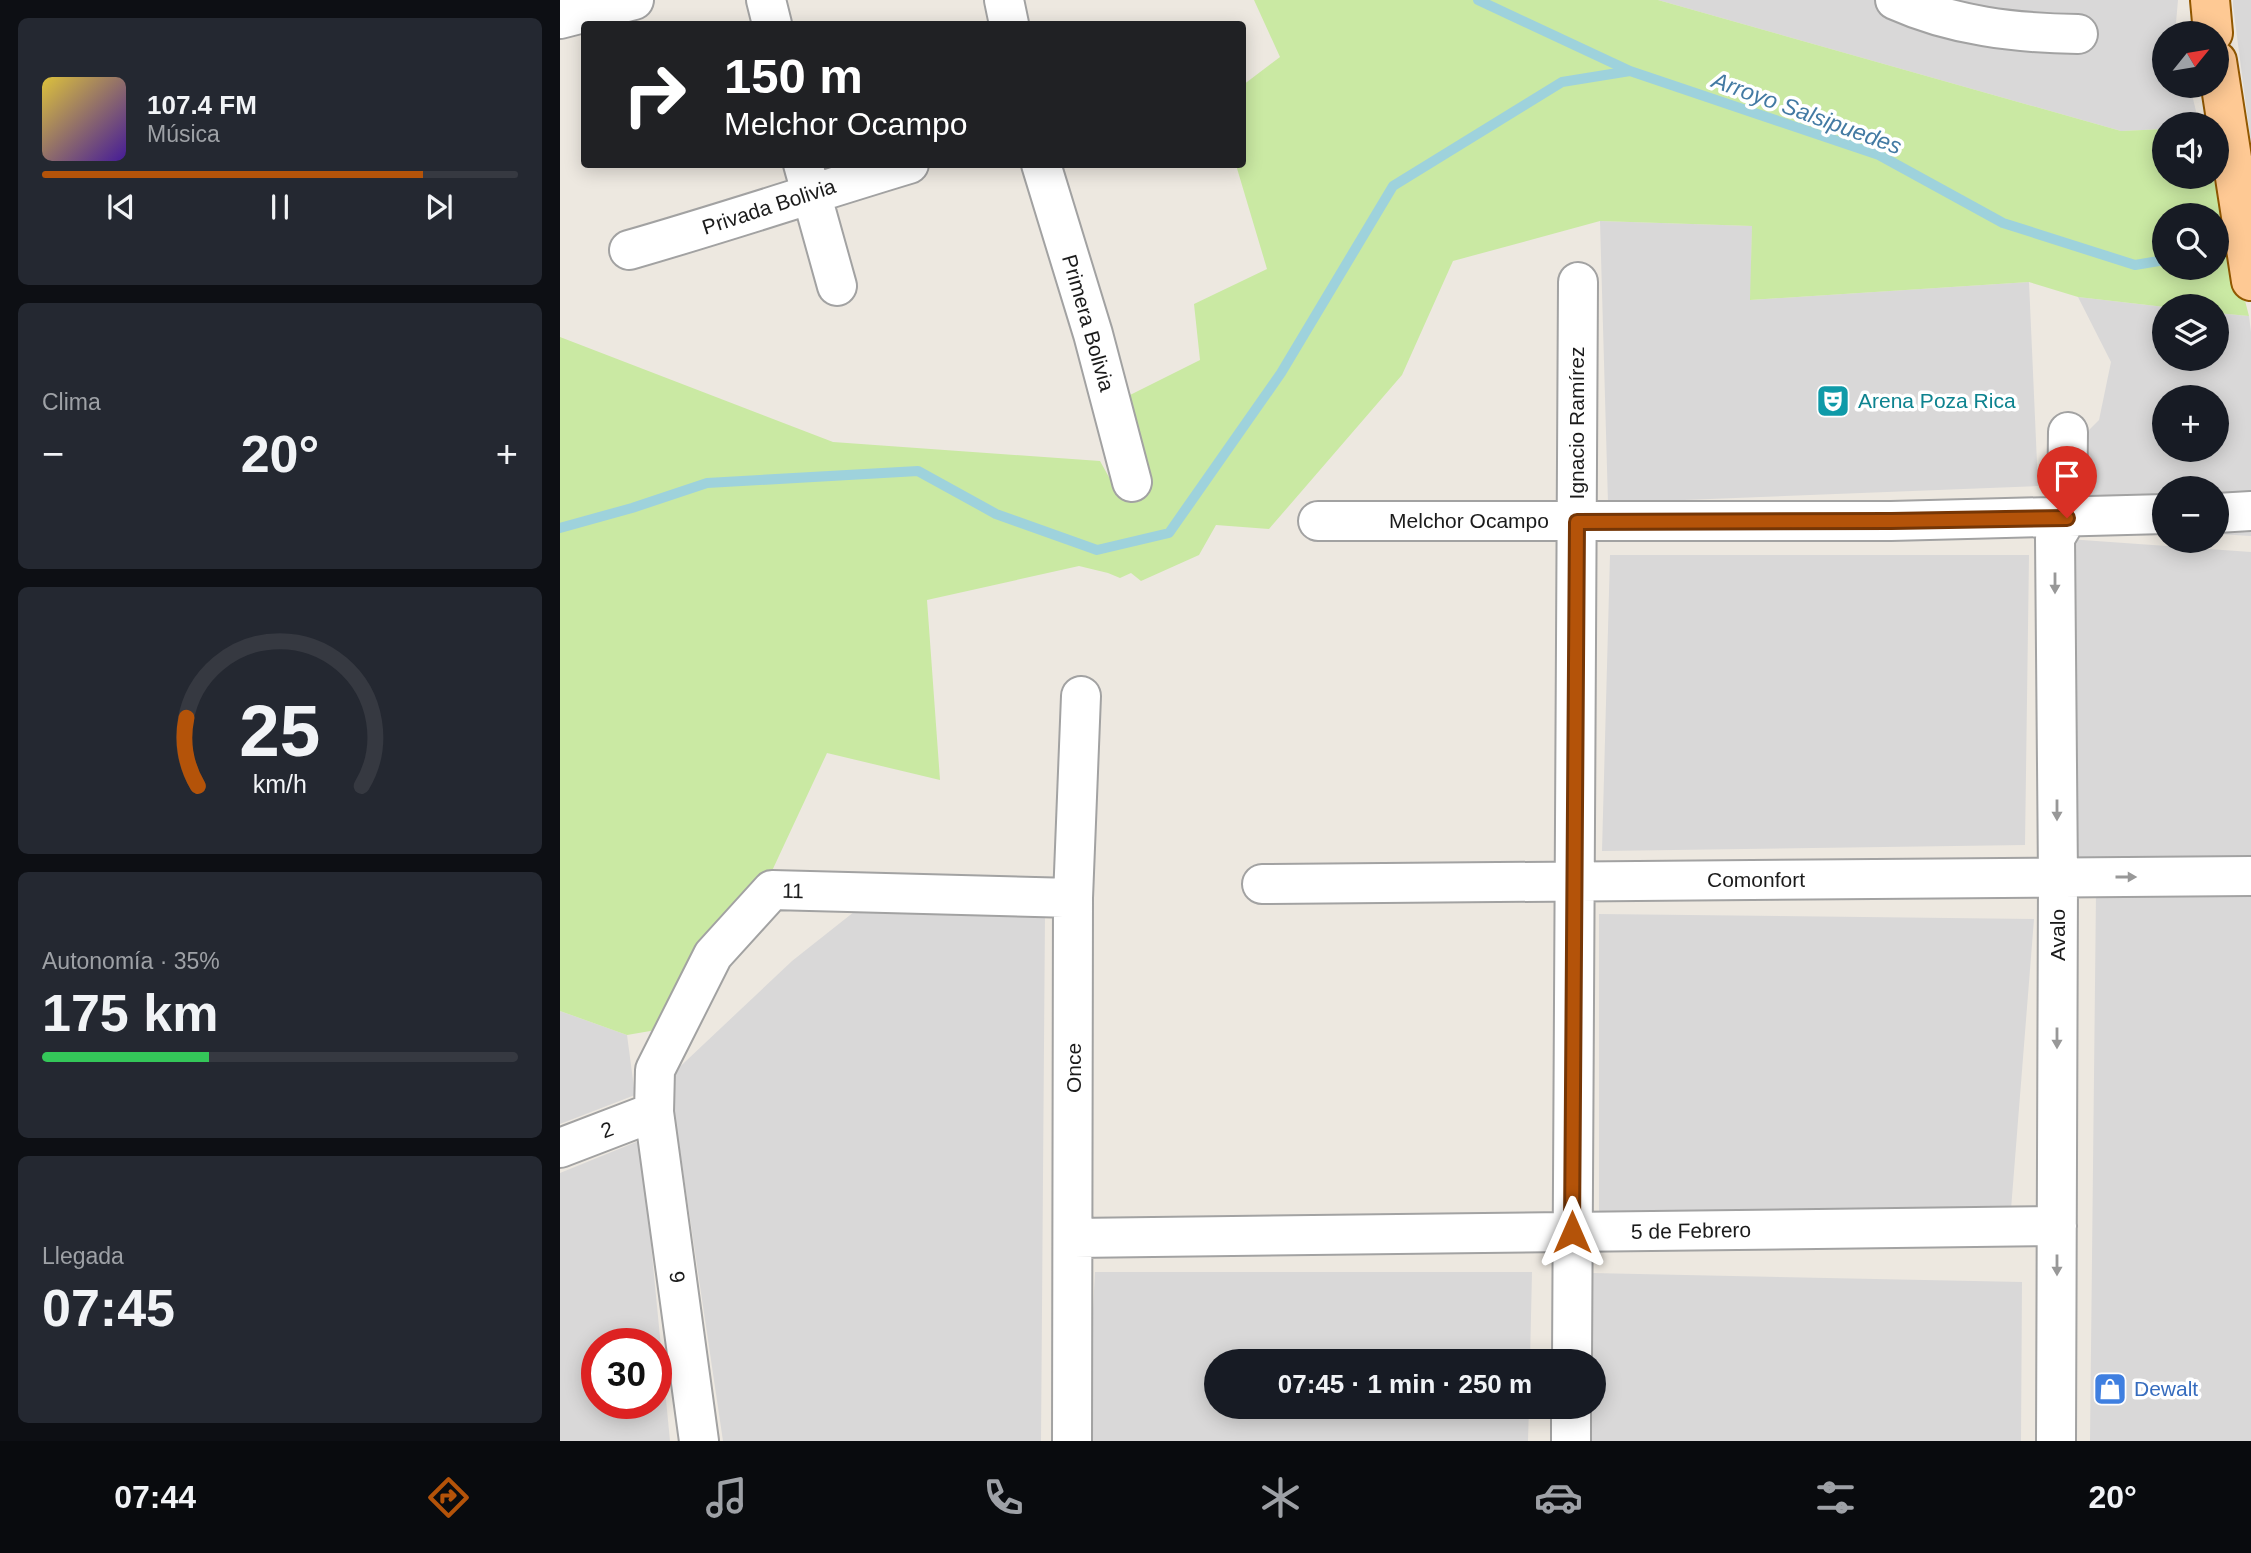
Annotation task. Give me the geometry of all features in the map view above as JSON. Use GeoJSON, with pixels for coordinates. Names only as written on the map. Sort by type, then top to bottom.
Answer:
{"type":"FeatureCollection","features":[{"type":"Feature","properties":{"kind":"main road"},"geometry":{"type":"LineString","coordinates":[[2223,98],[2251,281]]}},
{"type":"Feature","properties":{"kind":"street"},"geometry":{"type":"LineString","coordinates":[[560,19],[634,0]]}},
{"type":"Feature","properties":{"kind":"street"},"geometry":{"type":"LineString","coordinates":[[766,0],[771,21]]}},
{"type":"Feature","properties":{"kind":"street"},"geometry":{"type":"LineString","coordinates":[[1004,0],[1008,21]]}},
{"type":"Feature","properties":{"kind":"street"},"geometry":{"type":"LineString","coordinates":[[1907,3],[1968,12],[2033,17],[2078,34]]}},
{"type":"Feature","properties":{"kind":"street","name":"Privada Bolivia"},"geometry":{"type":"LineString","coordinates":[[629,250],[729,222],[807,179],[882,168]]}},
{"type":"Feature","properties":{"kind":"street","name":"Primera Bolivia"},"geometry":{"type":"LineString","coordinates":[[1042,168],[1093,334],[1132,482]]}},
{"type":"Feature","properties":{"kind":"street"},"geometry":{"type":"LineString","coordinates":[[807,179],[837,286]]}},
{"type":"Feature","properties":{"kind":"street","name":"Ignacio Ramírez"},"geometry":{"type":"LineString","coordinates":[[1572,1349],[1578,282]]}},
{"type":"Feature","properties":{"kind":"street","name":"Avalo"},"geometry":{"type":"LineString","coordinates":[[2056,1441],[2058,878],[2055,538],[2067,518],[2068,432]]}},
{"type":"Feature","properties":{"kind":"street"},"geometry":{"type":"LineString","coordinates":[[2229,512],[2251,511]]}},
{"type":"Feature","properties":{"kind":"street","name":"Melchor Ocampo"},"geometry":{"type":"LineString","coordinates":[[1318,522],[1891,521],[2152,515]]}},
{"type":"Feature","properties":{"kind":"street","name":"Once"},"geometry":{"type":"LineString","coordinates":[[1072,1441],[1073,898],[1081,696]]}},
{"type":"Feature","properties":{"kind":"street","name":"Comonfort"},"geometry":{"type":"LineString","coordinates":[[1262,884],[2251,876]]}},
{"type":"Feature","properties":{"kind":"street","name":"11"},"geometry":{"type":"LineString","coordinates":[[654,1112],[655,1070],[713,955],[772,890],[1073,898]]}},
{"type":"Feature","properties":{"kind":"street","name":"2"},"geometry":{"type":"LineString","coordinates":[[560,1148],[654,1112]]}},
{"type":"Feature","properties":{"kind":"street","name":"9"},"geometry":{"type":"LineString","coordinates":[[654,1112],[699,1441]]}},
{"type":"Feature","properties":{"kind":"street","name":"5 de Febrero"},"geometry":{"type":"LineString","coordinates":[[1074,1238],[2057,1226]]}},
{"type":"Feature","properties":{"kind":"street"},"geometry":{"type":"LineString","coordinates":[[1571,1419],[1571,1441]]}},
{"type":"Feature","properties":{"kind":"shaded area"},"geometry":{"type":"Polygon","coordinates":[[[1658,0],[2178,0],[2176,21],[2152,21],[2152,98],[2193,98],[2196,112],[2152,112],[2152,130],[2121,131],[1658,0]]]}},
{"type":"Feature","properties":{"kind":"shaded area"},"geometry":{"type":"Polygon","coordinates":[[[2233,0],[2251,0],[2251,144],[2233,6],[2233,0]]]}},
{"type":"Feature","properties":{"kind":"shaded area"},"geometry":{"type":"Polygon","coordinates":[[[1600,221],[1752,226],[1751,300],[2029,282],[2038,486],[1608,503],[1600,221]]]}},
{"type":"Feature","properties":{"kind":"shaded area"},"geometry":{"type":"Polygon","coordinates":[[[2078,297],[2152,306],[2152,371],[2229,371],[2229,314],[2249,316],[2251,536],[2229,535],[2229,476],[2152,476],[2152,530],[2073,526],[2083,436],[2099,420],[2111,362],[2078,297]]]}},
{"type":"Feature","properties":{"kind":"shaded area"},"geometry":{"type":"Polygon","coordinates":[[[2068,539],[2152,545],[2152,553],[2251,552],[2251,861],[2075,864],[2068,539]]]}},
{"type":"Feature","properties":{"kind":"shaded area"},"geometry":{"type":"Polygon","coordinates":[[[1610,555],[2029,555],[2025,845],[1602,851],[1610,555]]]}},
{"type":"Feature","properties":{"kind":"shaded area"},"geometry":{"type":"Polygon","coordinates":[[[2096,893],[2251,896],[2251,1441],[2090,1441],[2096,893]]]}},
{"type":"Feature","properties":{"kind":"shaded area"},"geometry":{"type":"Polygon","coordinates":[[[864,904],[1045,914],[1041,1441],[723,1441],[669,1077],[792,961],[864,904]]]}},
{"type":"Feature","properties":{"kind":"shaded area"},"geometry":{"type":"Polygon","coordinates":[[[1599,914],[2034,919],[2010,1222],[1599,1219],[1599,914]]]}},
{"type":"Feature","properties":{"kind":"shaded area"},"geometry":{"type":"Polygon","coordinates":[[[560,1011],[627,1035],[635,1095],[560,1124],[560,1011]]]}},
{"type":"Feature","properties":{"kind":"shaded area"},"geometry":{"type":"Polygon","coordinates":[[[641,1140],[659,1328],[581,1328],[581,1419],[668,1419],[670,1441],[560,1441],[560,1173],[641,1140]]]}},
{"type":"Feature","properties":{"kind":"shaded area"},"geometry":{"type":"Polygon","coordinates":[[[1095,1272],[1532,1272],[1530,1349],[1204,1349],[1204,1419],[1529,1419],[1528,1441],[1086,1441],[1095,1272]]]}},
{"type":"Feature","properties":{"kind":"shaded area"},"geometry":{"type":"Polygon","coordinates":[[[1591,1273],[2022,1282],[2021,1441],[1591,1441],[1591,1419],[1606,1419],[1606,1349],[1591,1349],[1591,1273]]]}},
{"type":"Feature","properties":{"kind":"green space"},"geometry":{"type":"Polygon","coordinates":[[[1254,0],[1658,0],[2121,131],[2152,130],[2152,189],[2216,189],[2220,203],[2152,203],[2152,280],[2229,280],[2229,239],[2249,316],[2229,314],[2229,294],[2152,294],[2152,306],[2078,297],[2029,282],[1750,300],[1752,226],[1600,221],[1453,261],[1402,375],[1269,529],[1216,525],[1199,555],[1141,581],[1131,573],[1120,578],[1079,566],[927,600],[940,780],[827,753],[697,1023],[627,1035],[560,1011],[560,337],[833,442],[1100,461],[1120,497],[1149,491],[1128,396],[1200,360],[1194,304],[1267,269],[1237,168],[1246,168],[1246,83],[1280,57],[1254,0]]]}},
{"type":"Feature","properties":{"kind":"waterway","name":"Arroyo Salsipuedes"},"geometry":{"type":"LineString","coordinates":[[1478,0],[1630,71],[1879,155],[2003,223],[2135,265],[2152,262]]}},
{"type":"Feature","properties":{"kind":"waterway"},"geometry":{"type":"LineString","coordinates":[[560,528],[707,483],[918,471],[996,514],[1097,550],[1169,533],[1281,373],[1393,186],[1562,82],[1630,71]]}},
{"type":"Feature","properties":{"kind":"waterway","name":"Arroyo Salsipuedes"},"geometry":{"type":"LineString","coordinates":[[2229,250],[2237,249]]}},
{"type":"Feature","properties":{"kind":"place","name":"Arena Poza Rica"},"geometry":{"type":"Point","coordinates":[1833,401]}},
{"type":"Feature","properties":{"kind":"place","name":"Dewalt"},"geometry":{"type":"Point","coordinates":[2110,1389]}},
{"type":"Feature","properties":{"kind":"route"},"geometry":{"type":"LineString","coordinates":[[1572,1232],[1577,522],[2067,518]]}}]}
